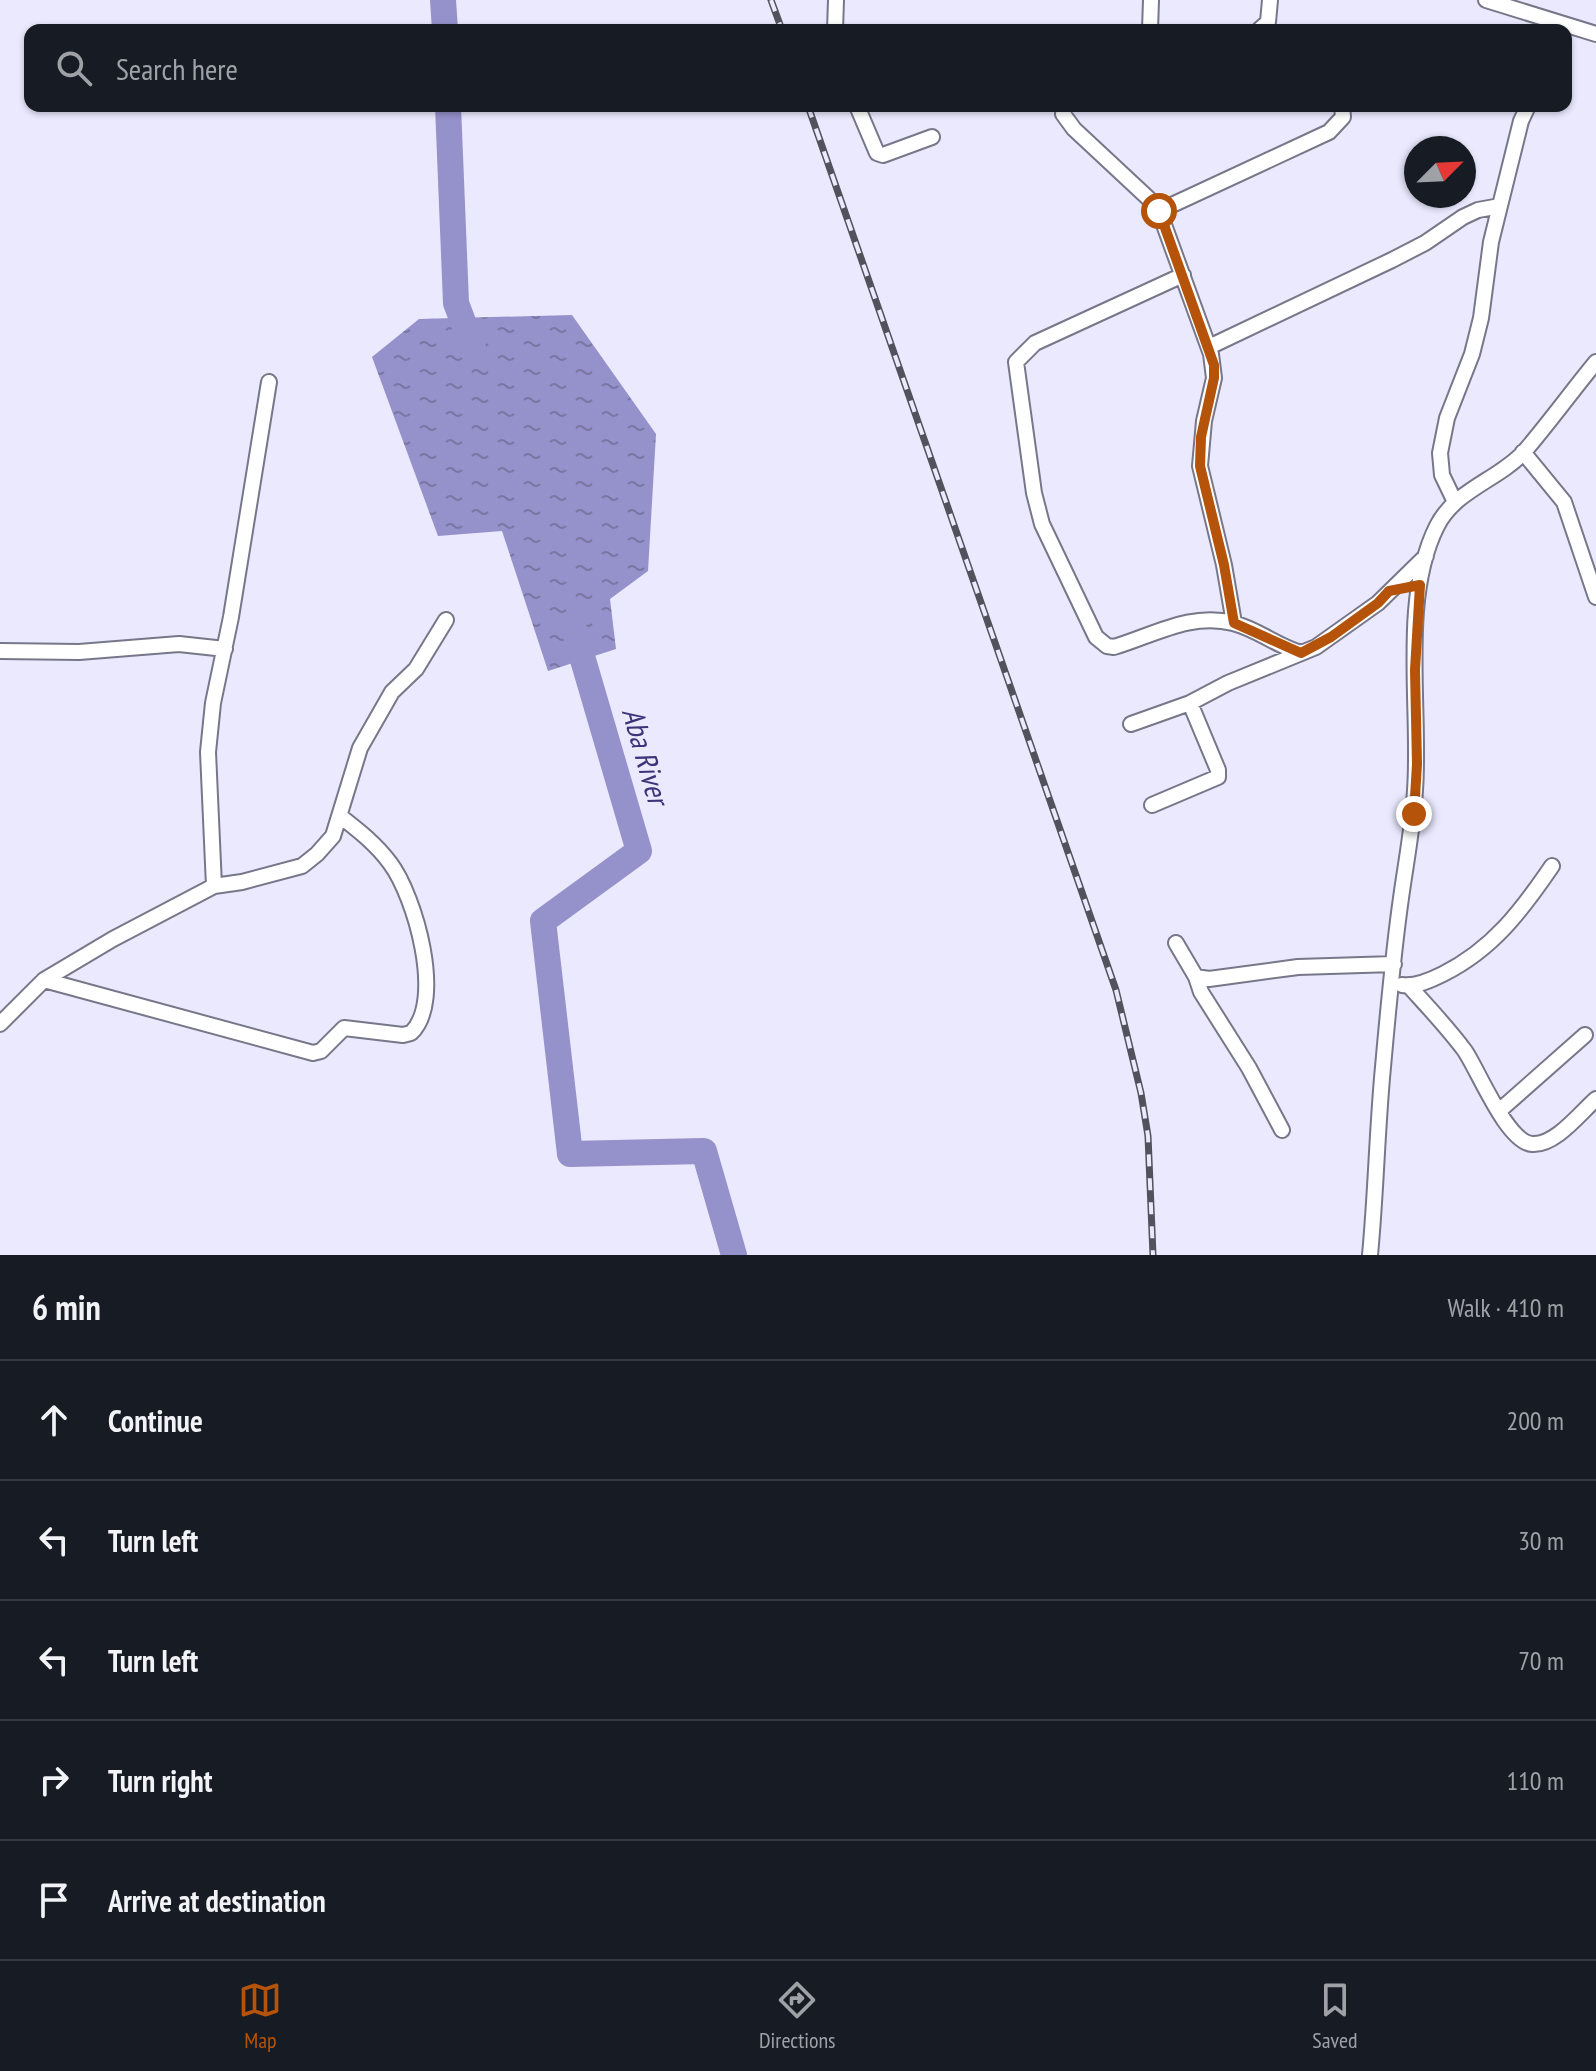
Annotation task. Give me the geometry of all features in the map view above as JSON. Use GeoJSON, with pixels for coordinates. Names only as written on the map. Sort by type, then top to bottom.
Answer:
{"type":"FeatureCollection","features":[{"type":"Feature","properties":{"kind":"street"},"geometry":{"type":"LineString","coordinates":[[835,24],[836,0]]}},
{"type":"Feature","properties":{"kind":"street"},"geometry":{"type":"LineString","coordinates":[[1150,24],[1151,0]]}},
{"type":"Feature","properties":{"kind":"street"},"geometry":{"type":"LineString","coordinates":[[1266,24],[1270,0]]}},
{"type":"Feature","properties":{"kind":"street"},"geometry":{"type":"LineString","coordinates":[[1486,0],[1553,24]]}},
{"type":"Feature","properties":{"kind":"street"},"geometry":{"type":"LineString","coordinates":[[1572,29],[1596,34]]}},
{"type":"Feature","properties":{"kind":"street"},"geometry":{"type":"LineString","coordinates":[[860,112],[877,153],[883,155],[932,137]]}},
{"type":"Feature","properties":{"kind":"street"},"geometry":{"type":"LineString","coordinates":[[1064,112],[1074,129],[1159,211],[1209,347],[1214,378],[1204,421],[1200,466],[1224,565],[1234,623]]}},
{"type":"Feature","properties":{"kind":"street"},"geometry":{"type":"LineString","coordinates":[[1159,211],[1329,132],[1343,117],[1343,112]]}},
{"type":"Feature","properties":{"kind":"street"},"geometry":{"type":"LineString","coordinates":[[1455,502],[1442,475],[1440,453],[1447,418],[1472,354],[1481,318],[1491,242],[1525,112]]}},
{"type":"Feature","properties":{"kind":"street"},"geometry":{"type":"LineString","coordinates":[[1209,347],[1392,260],[1425,243],[1463,217],[1478,210],[1500,206]]}},
{"type":"Feature","properties":{"kind":"street"},"geometry":{"type":"LineString","coordinates":[[1183,275],[1043,338],[1023,352],[1016,362],[1034,493],[1042,524],[1100,642],[1114,647],[1191,620],[1234,623],[1301,653]]}},
{"type":"Feature","properties":{"kind":"street"},"geometry":{"type":"LineString","coordinates":[[1370,1255],[1383,1068],[1415,802],[1415,670],[1420,585],[1427,554],[1439,522],[1455,502],[1523,452],[1596,362]]}},
{"type":"Feature","properties":{"kind":"street"},"geometry":{"type":"LineString","coordinates":[[214,886],[208,752],[213,703],[225,649],[269,382]]}},
{"type":"Feature","properties":{"kind":"street"},"geometry":{"type":"LineString","coordinates":[[1523,452],[1564,502],[1596,597]]}},
{"type":"Feature","properties":{"kind":"street"},"geometry":{"type":"LineString","coordinates":[[1131,724],[1190,703],[1331,637],[1378,603],[1427,554]]}},
{"type":"Feature","properties":{"kind":"street"},"geometry":{"type":"LineString","coordinates":[[1389,591],[1420,585]]}},
{"type":"Feature","properties":{"kind":"street"},"geometry":{"type":"LineString","coordinates":[[0,1024],[44,980],[89,953],[214,886],[302,866],[317,854],[333,836],[360,748],[392,692],[403,678],[416,669],[446,620]]}},
{"type":"Feature","properties":{"kind":"street"},"geometry":{"type":"LineString","coordinates":[[0,651],[79,652],[179,644],[225,649]]}},
{"type":"Feature","properties":{"kind":"street"},"geometry":{"type":"LineString","coordinates":[[1152,805],[1218,777],[1218,770],[1190,703]]}},
{"type":"Feature","properties":{"kind":"street"},"geometry":{"type":"LineString","coordinates":[[44,980],[313,1053],[321,1051],[344,1028],[403,1035],[411,1033],[424,1014],[425,985],[423,956],[411,908],[403,884],[391,864],[340,816]]}},
{"type":"Feature","properties":{"kind":"street"},"geometry":{"type":"LineString","coordinates":[[1392,982],[1409,986],[1438,976],[1489,946],[1520,913],[1552,866]]}},
{"type":"Feature","properties":{"kind":"street"},"geometry":{"type":"LineString","coordinates":[[1176,943],[1201,992],[1249,1068],[1282,1130]]}},
{"type":"Feature","properties":{"kind":"street"},"geometry":{"type":"LineString","coordinates":[[1196,977],[1209,979],[1298,967],[1394,964]]}},
{"type":"Feature","properties":{"kind":"street"},"geometry":{"type":"LineString","coordinates":[[1409,986],[1466,1053],[1499,1111],[1521,1141],[1541,1143],[1555,1136],[1596,1099]]}},
{"type":"Feature","properties":{"kind":"street"},"geometry":{"type":"LineString","coordinates":[[1499,1111],[1585,1035]]}},
{"type":"Feature","properties":{"kind":"water"},"geometry":{"type":"Polygon","coordinates":[[[572,315],[656,434],[648,571],[610,599],[616,649],[548,671],[502,531],[438,536],[372,357],[419,319],[572,315]]]}},
{"type":"Feature","properties":{"kind":"waterway","name":"Aba River"},"geometry":{"type":"LineString","coordinates":[[443,0],[445,24]]}},
{"type":"Feature","properties":{"kind":"waterway","name":"Aba River"},"geometry":{"type":"LineString","coordinates":[[448,112],[456,303],[474,351]]}},
{"type":"Feature","properties":{"kind":"waterway","name":"Aba River"},"geometry":{"type":"LineString","coordinates":[[574,629],[639,851],[543,921],[570,1154],[704,1151],[734,1255]]}},
{"type":"Feature","properties":{"kind":"railway"},"geometry":{"type":"LineString","coordinates":[[771,0],[780,24]]}},
{"type":"Feature","properties":{"kind":"railway"},"geometry":{"type":"LineString","coordinates":[[810,112],[1116,990],[1148,1136],[1153,1255]]}},
{"type":"Feature","properties":{"kind":"route"},"geometry":{"type":"LineString","coordinates":[[1159,211],[1214,365],[1201,437],[1200,466],[1224,565],[1234,623],[1301,653],[1331,637],[1378,603],[1389,591],[1420,585],[1415,670],[1417,764],[1414,814]]}}]}
